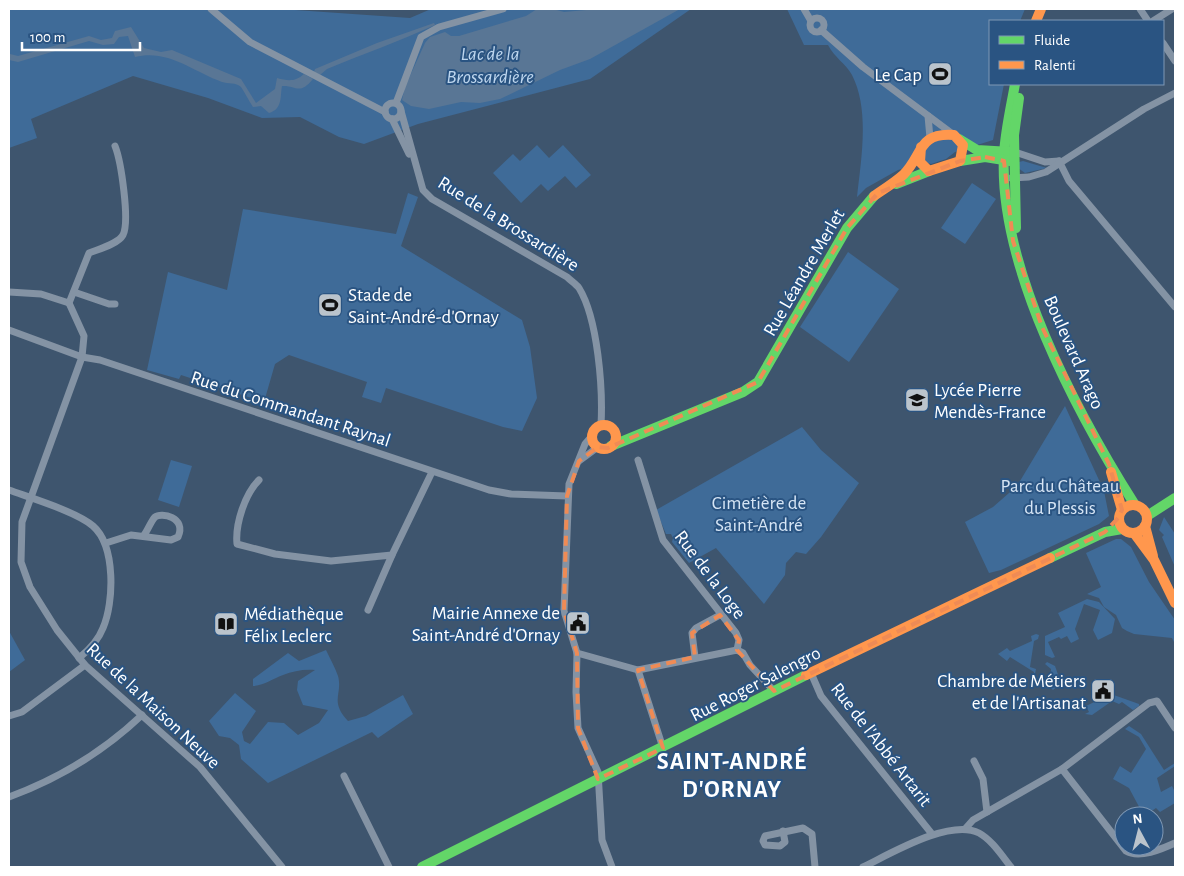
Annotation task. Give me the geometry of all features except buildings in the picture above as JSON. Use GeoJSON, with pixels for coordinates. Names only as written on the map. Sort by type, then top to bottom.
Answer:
{"type":"FeatureCollection","features":[{"type":"Feature","properties":{"kind":"main road","name":"Boulevard Arago"},"geometry":{"type":"LineString","coordinates":[[1015,85],[1009,156],[1017,252],[1038,320],[1078,407],[1108,464],[1142,514],[1154,560]]}},
{"type":"Feature","properties":{"kind":"main road","name":"Boulevard Arago"},"geometry":{"type":"LineString","coordinates":[[1009,156],[1022,85]]}},
{"type":"Feature","properties":{"kind":"main road"},"geometry":{"type":"LineString","coordinates":[[941,134],[957,137],[977,150],[1009,156],[985,156],[960,161],[929,171],[920,162],[921,147],[930,138],[941,134]]}},
{"type":"Feature","properties":{"kind":"main road"},"geometry":{"type":"LineString","coordinates":[[957,137],[963,145],[960,161]]}},
{"type":"Feature","properties":{"kind":"main road","name":"Rue Léandre Merlet"},"geometry":{"type":"LineString","coordinates":[[639,434],[743,392],[758,382],[847,228],[869,200],[904,174],[921,147]]}},
{"type":"Feature","properties":{"kind":"main road","name":"Rue Léandre Merlet"},"geometry":{"type":"LineString","coordinates":[[888,187],[929,171]]}},
{"type":"Feature","properties":{"kind":"main road"},"geometry":{"type":"LineString","coordinates":[[601,425],[608,425],[613,429],[626,433],[639,434],[604,449],[598,447],[592,437],[594,429],[601,425]]}},
{"type":"Feature","properties":{"kind":"main road"},"geometry":{"type":"LineString","coordinates":[[611,446],[615,440],[613,429]]}},
{"type":"Feature","properties":{"kind":"main road","name":"Boulevard Arago"},"geometry":{"type":"LineString","coordinates":[[1108,464],[1122,529]]}},
{"type":"Feature","properties":{"kind":"main road"},"geometry":{"type":"LineString","coordinates":[[1134,533],[1142,514],[1173,499]]}},
{"type":"Feature","properties":{"kind":"main road"},"geometry":{"type":"LineString","coordinates":[[1105,532],[1128,505],[1142,514]]}},
{"type":"Feature","properties":{"kind":"main road"},"geometry":{"type":"LineString","coordinates":[[1105,532],[1122,529],[1134,533],[1154,560],[1175,603]]}},
{"type":"Feature","properties":{"kind":"main road","name":"Rue Roger Salengro"},"geometry":{"type":"LineString","coordinates":[[422,867],[744,708],[774,691],[1105,532]]}},
{"type":"Feature","properties":{"kind":"street"},"geometry":{"type":"LineString","coordinates":[[211,9],[250,42],[385,112],[392,119],[416,168]]}},
{"type":"Feature","properties":{"kind":"street"},"geometry":{"type":"LineString","coordinates":[[396,103],[421,37],[439,27],[503,9]]}},
{"type":"Feature","properties":{"kind":"street"},"geometry":{"type":"LineString","coordinates":[[804,9],[812,21],[815,19],[821,20],[823,24],[821,30],[863,67],[957,137]]}},
{"type":"Feature","properties":{"kind":"street"},"geometry":{"type":"LineString","coordinates":[[1140,9],[1147,20]]}},
{"type":"Feature","properties":{"kind":"street"},"geometry":{"type":"LineString","coordinates":[[1155,20],[1172,9]]}},
{"type":"Feature","properties":{"kind":"street"},"geometry":{"type":"LineString","coordinates":[[1164,44],[1175,61]]}},
{"type":"Feature","properties":{"kind":"street"},"geometry":{"type":"LineString","coordinates":[[1010,178],[1038,175],[1144,109],[1175,93]]}},
{"type":"Feature","properties":{"kind":"street"},"geometry":{"type":"LineString","coordinates":[[385,112],[388,105],[396,103]]}},
{"type":"Feature","properties":{"kind":"street"},"geometry":{"type":"LineString","coordinates":[[396,103],[401,111],[416,168]]}},
{"type":"Feature","properties":{"kind":"street"},"geometry":{"type":"LineString","coordinates":[[392,119],[398,117],[401,111]]}},
{"type":"Feature","properties":{"kind":"street"},"geometry":{"type":"LineString","coordinates":[[928,116],[930,138]]}},
{"type":"Feature","properties":{"kind":"street"},"geometry":{"type":"LineString","coordinates":[[9,292],[41,294],[69,303],[89,253],[118,240],[124,234],[125,213],[121,160],[115,146]]}},
{"type":"Feature","properties":{"kind":"street"},"geometry":{"type":"LineString","coordinates":[[1009,156],[1045,162],[1059,161]]}},
{"type":"Feature","properties":{"kind":"street"},"geometry":{"type":"LineString","coordinates":[[1059,161],[1069,181],[1175,307]]}},
{"type":"Feature","properties":{"kind":"street","name":"Rue de la Brossardière"},"geometry":{"type":"LineString","coordinates":[[416,168],[423,190],[432,199],[578,286],[587,310],[600,373],[601,425]]}},
{"type":"Feature","properties":{"kind":"street"},"geometry":{"type":"LineString","coordinates":[[74,292],[109,304],[115,304]]}},
{"type":"Feature","properties":{"kind":"street","name":"Rue de la Maison Neuve"},"geometry":{"type":"LineString","coordinates":[[69,303],[84,336],[82,357],[29,497],[22,522],[21,562],[35,594],[57,630],[79,658],[200,767],[282,867]]}},
{"type":"Feature","properties":{"kind":"street","name":"Rue du Commandant Raynal"},"geometry":{"type":"LineString","coordinates":[[9,330],[82,357],[100,360],[489,490],[511,494],[567,496]]}},
{"type":"Feature","properties":{"kind":"street"},"geometry":{"type":"LineString","coordinates":[[592,437],[585,444],[569,484],[567,496],[564,611],[578,653],[576,692],[578,728],[598,772],[602,840],[612,867]]}},
{"type":"Feature","properties":{"kind":"street"},"geometry":{"type":"LineString","coordinates":[[579,461],[598,447]]}},
{"type":"Feature","properties":{"kind":"street","name":"Rue de la Loge"},"geometry":{"type":"LineString","coordinates":[[638,460],[663,540],[739,640],[737,650]]}},
{"type":"Feature","properties":{"kind":"street"},"geometry":{"type":"LineString","coordinates":[[368,610],[432,472]]}},
{"type":"Feature","properties":{"kind":"street"},"geometry":{"type":"LineString","coordinates":[[260,480],[251,488],[236,532],[238,544],[276,554],[330,561],[392,555]]}},
{"type":"Feature","properties":{"kind":"street"},"geometry":{"type":"LineString","coordinates":[[9,490],[86,521],[99,532],[106,544],[111,574],[104,627],[94,643],[79,658]]}},
{"type":"Feature","properties":{"kind":"street"},"geometry":{"type":"LineString","coordinates":[[106,544],[131,535],[144,535],[171,540],[178,538],[182,529],[180,523],[174,519],[159,515],[144,535]]}},
{"type":"Feature","properties":{"kind":"street"},"geometry":{"type":"LineString","coordinates":[[695,657],[692,633],[696,628],[720,615]]}},
{"type":"Feature","properties":{"kind":"street"},"geometry":{"type":"LineString","coordinates":[[578,653],[638,670],[737,650],[743,653],[750,665],[774,691]]}},
{"type":"Feature","properties":{"kind":"street"},"geometry":{"type":"LineString","coordinates":[[9,716],[22,712],[85,665]]}},
{"type":"Feature","properties":{"kind":"street"},"geometry":{"type":"LineString","coordinates":[[638,670],[663,748]]}},
{"type":"Feature","properties":{"kind":"street","name":"Rue de l'Abbé Artarit"},"geometry":{"type":"LineString","coordinates":[[811,673],[821,696],[932,834]]}},
{"type":"Feature","properties":{"kind":"street"},"geometry":{"type":"LineString","coordinates":[[966,829],[973,820],[1062,769],[1149,703],[1157,701],[1175,728]]}},
{"type":"Feature","properties":{"kind":"street"},"geometry":{"type":"LineString","coordinates":[[9,796],[70,770],[128,728],[142,714]]}},
{"type":"Feature","properties":{"kind":"street"},"geometry":{"type":"LineString","coordinates":[[974,761],[983,779],[987,812]]}},
{"type":"Feature","properties":{"kind":"street"},"geometry":{"type":"LineString","coordinates":[[1062,769],[1126,851],[1132,854],[1143,853],[1175,843]]}},
{"type":"Feature","properties":{"kind":"street"},"geometry":{"type":"LineString","coordinates":[[344,776],[389,867]]}},
{"type":"Feature","properties":{"kind":"street"},"geometry":{"type":"LineString","coordinates":[[783,831],[803,828],[812,834],[815,867]]}},
{"type":"Feature","properties":{"kind":"street"},"geometry":{"type":"LineString","coordinates":[[862,867],[932,834],[966,829],[982,834],[1001,853],[1011,867]]}},
{"type":"Feature","properties":{"kind":"highlighted area"},"geometry":{"type":"Polygon","coordinates":[[[985,157],[1004,161],[1013,241],[1042,327],[1109,464],[1122,510],[1118,518],[1105,532],[774,691],[737,650],[739,640],[720,615],[692,633],[695,657],[638,670],[663,748],[598,779],[578,728],[577,653],[564,611],[567,496],[579,461],[598,447],[608,448],[758,382],[847,228],[878,193],[960,161],[985,157]]]}},
{"type":"Feature","properties":{"kind":"green space"},"geometry":{"type":"Polygon","coordinates":[[[9,9],[281,9],[410,18],[431,9],[691,9],[590,79],[418,124],[364,144],[339,137],[300,117],[262,118],[208,98],[133,76],[31,119],[37,138],[9,148],[9,9]]]}},
{"type":"Feature","properties":{"kind":"green space"},"geometry":{"type":"Polygon","coordinates":[[[787,9],[1025,9],[1020,20],[989,20],[989,85],[1004,85],[993,140],[955,152],[946,159],[931,164],[925,162],[898,170],[866,188],[857,197],[863,135],[863,119],[858,89],[852,75],[828,45],[804,45],[787,9]]]}},
{"type":"Feature","properties":{"kind":"green space"},"geometry":{"type":"Polygon","coordinates":[[[537,145],[549,158],[563,145],[591,175],[576,188],[565,176],[548,191],[541,184],[521,203],[493,173],[513,154],[520,161],[537,145]]]}},
{"type":"Feature","properties":{"kind":"green space"},"geometry":{"type":"Polygon","coordinates":[[[1023,161],[1047,168],[1025,173],[1018,168],[1019,162],[1023,161]]]}},
{"type":"Feature","properties":{"kind":"green space"},"geometry":{"type":"Polygon","coordinates":[[[972,183],[996,199],[965,244],[941,228],[972,183]]]}},
{"type":"Feature","properties":{"kind":"green space","name":"Stade de Saint-André-d'Ornay"},"geometry":{"type":"Polygon","coordinates":[[[408,193],[418,197],[401,246],[522,320],[530,347],[537,398],[522,431],[503,427],[386,388],[381,403],[362,397],[367,382],[289,355],[275,364],[264,402],[181,375],[179,379],[147,370],[168,272],[227,290],[243,209],[396,234],[408,193]]]}},
{"type":"Feature","properties":{"kind":"green space"},"geometry":{"type":"Polygon","coordinates":[[[848,252],[899,289],[849,362],[800,327],[848,252]]]}},
{"type":"Feature","properties":{"kind":"green space","name":"Parc du Château du Plessis"},"geometry":{"type":"Polygon","coordinates":[[[1065,406],[1104,491],[1109,516],[1099,524],[1001,570],[989,573],[965,522],[993,507],[1017,486],[1065,406]]]}},
{"type":"Feature","properties":{"kind":"green space","name":"Cimetière de Saint-André"},"geometry":{"type":"Polygon","coordinates":[[[802,427],[821,450],[859,483],[821,537],[806,554],[796,552],[786,563],[785,575],[764,604],[716,548],[689,563],[672,542],[671,534],[666,534],[656,510],[802,427]]]}},
{"type":"Feature","properties":{"kind":"green space"},"geometry":{"type":"Polygon","coordinates":[[[171,460],[192,466],[179,507],[158,500],[171,460]]]}},
{"type":"Feature","properties":{"kind":"green space"},"geometry":{"type":"Polygon","coordinates":[[[1164,517],[1175,534],[1175,567],[1162,537],[1164,535],[1159,530],[1164,517]]]}},
{"type":"Feature","properties":{"kind":"green space"},"geometry":{"type":"Polygon","coordinates":[[[1116,539],[1121,539],[1131,547],[1149,582],[1175,620],[1174,642],[1172,638],[1134,634],[1127,631],[1122,628],[1116,615],[1104,607],[1099,598],[1087,594],[1101,587],[1086,553],[1116,539]]]}},
{"type":"Feature","properties":{"kind":"green space"},"geometry":{"type":"Polygon","coordinates":[[[1087,599],[1099,602],[1115,619],[1112,633],[1098,640],[1093,630],[1100,610],[1084,604],[1075,629],[1079,639],[1071,643],[1067,636],[1048,642],[1055,657],[1052,658],[1045,655],[1045,636],[1065,627],[1058,613],[1087,599]]]}},
{"type":"Feature","properties":{"kind":"green space"},"geometry":{"type":"Polygon","coordinates":[[[9,631],[25,660],[9,672],[9,631]]]}},
{"type":"Feature","properties":{"kind":"green space"},"geometry":{"type":"Polygon","coordinates":[[[1039,635],[1038,639],[1034,641],[1030,667],[1036,669],[1034,679],[1034,672],[1010,657],[1007,661],[998,654],[1007,648],[1010,651],[1032,641],[1031,636],[1039,635]]]}},
{"type":"Feature","properties":{"kind":"green space"},"geometry":{"type":"Polygon","coordinates":[[[326,650],[338,676],[339,708],[348,721],[366,716],[403,695],[413,714],[378,738],[372,732],[268,783],[241,759],[239,745],[230,738],[219,736],[209,721],[235,693],[256,711],[242,732],[244,741],[250,744],[268,722],[284,723],[298,735],[319,723],[328,710],[303,705],[297,690],[298,681],[315,670],[291,672],[253,686],[253,679],[288,653],[299,661],[326,650]]]}},
{"type":"Feature","properties":{"kind":"green space"},"geometry":{"type":"Polygon","coordinates":[[[1047,662],[1055,666],[1061,683],[1053,690],[1049,687],[1051,669],[1045,664],[1047,662]]]}},
{"type":"Feature","properties":{"kind":"green space"},"geometry":{"type":"Polygon","coordinates":[[[1111,694],[1139,704],[1139,706],[1133,710],[1122,702],[1119,704],[1112,701],[1092,715],[1085,714],[1089,712],[1086,706],[1111,694]]]}},
{"type":"Feature","properties":{"kind":"green space"},"geometry":{"type":"Polygon","coordinates":[[[1129,726],[1141,734],[1164,770],[1175,763],[1175,766],[1157,778],[1161,792],[1172,786],[1175,792],[1175,803],[1164,810],[1164,806],[1139,806],[1129,788],[1113,779],[1120,766],[1131,773],[1146,749],[1139,737],[1125,729],[1129,726]]]}},
{"type":"Feature","properties":{"kind":"water","name":"Lac de la Brossardière"},"geometry":{"type":"Polygon","coordinates":[[[537,9],[553,9],[564,12],[597,9],[680,9],[590,59],[560,70],[500,99],[480,103],[461,102],[429,109],[411,106],[402,100],[405,87],[425,43],[430,37],[445,32],[451,36],[459,36],[526,16],[537,9]]]}},
{"type":"Feature","properties":{"kind":"water"},"geometry":{"type":"Polygon","coordinates":[[[434,23],[435,25],[422,31],[327,69],[320,75],[314,72],[315,69],[377,43],[434,23]]]}},
{"type":"Feature","properties":{"kind":"water"},"geometry":{"type":"Polygon","coordinates":[[[131,27],[144,48],[161,52],[172,50],[241,79],[256,103],[275,89],[277,78],[291,80],[304,74],[313,79],[301,88],[282,86],[279,105],[277,109],[269,113],[261,106],[253,107],[241,87],[237,84],[222,82],[169,58],[147,55],[135,57],[128,36],[119,37],[114,44],[103,45],[89,41],[18,62],[9,60],[10,54],[18,56],[89,36],[101,40],[112,38],[115,31],[131,27]]]}},
{"type":"Feature","properties":{"kind":"traffic: fast"},"geometry":{"type":"LineString","coordinates":[[1015,85],[1004,155],[1006,198],[1014,244],[1028,290],[1066,383],[1112,468],[1135,505]]}},
{"type":"Feature","properties":{"kind":"traffic: fast"},"geometry":{"type":"LineString","coordinates":[[1016,228],[1014,135],[1019,98]]}},
{"type":"Feature","properties":{"kind":"traffic: fast"},"geometry":{"type":"LineString","coordinates":[[959,139],[977,150],[1011,152]]}},
{"type":"Feature","properties":{"kind":"traffic: fast"},"geometry":{"type":"LineString","coordinates":[[960,161],[985,157],[1010,161]]}},
{"type":"Feature","properties":{"kind":"traffic: fast"},"geometry":{"type":"LineString","coordinates":[[896,184],[929,171]]}},
{"type":"Feature","properties":{"kind":"traffic: fast"},"geometry":{"type":"LineString","coordinates":[[611,446],[743,392],[758,382],[847,228],[874,196]]}},
{"type":"Feature","properties":{"kind":"traffic: fast"},"geometry":{"type":"LineString","coordinates":[[1147,516],[1175,498]]}},
{"type":"Feature","properties":{"kind":"traffic: fast"},"geometry":{"type":"LineString","coordinates":[[1050,558],[1105,532],[1122,529]]}},
{"type":"Feature","properties":{"kind":"traffic: fast"},"geometry":{"type":"LineString","coordinates":[[422,867],[806,675]]}},
{"type":"Feature","properties":{"kind":"traffic: slow"},"geometry":{"type":"LineString","coordinates":[[1036,20],[1041,9]]}},
{"type":"Feature","properties":{"kind":"traffic: slow"},"geometry":{"type":"LineString","coordinates":[[874,196],[903,175],[909,168],[918,153],[922,147],[933,137],[954,135],[963,145],[960,161],[929,171],[920,162],[921,147]]}},
{"type":"Feature","properties":{"kind":"traffic: slow"},"geometry":{"type":"LineString","coordinates":[[604,425],[613,428],[616,437],[613,446],[604,449],[595,446],[592,437],[595,428],[604,425]]}},
{"type":"Feature","properties":{"kind":"traffic: slow"},"geometry":{"type":"LineString","coordinates":[[1111,472],[1122,510]]}},
{"type":"Feature","properties":{"kind":"traffic: slow"},"geometry":{"type":"LineString","coordinates":[[1133,505],[1143,509],[1147,519],[1143,529],[1133,533],[1123,529],[1119,519],[1123,509],[1133,505]]}},
{"type":"Feature","properties":{"kind":"traffic: slow"},"geometry":{"type":"LineString","coordinates":[[1145,526],[1153,556]]}},
{"type":"Feature","properties":{"kind":"traffic: slow"},"geometry":{"type":"LineString","coordinates":[[1134,533],[1154,560],[1175,603]]}},
{"type":"Feature","properties":{"kind":"traffic: slow"},"geometry":{"type":"LineString","coordinates":[[806,675],[1050,558]]}},
{"type":"Feature","properties":{"kind":"place","name":"Le Cap"},"geometry":{"type":"Point","coordinates":[940,74]}},
{"type":"Feature","properties":{"kind":"place","name":"Stade de Saint-André-d'Ornay"},"geometry":{"type":"Point","coordinates":[330,305]}},
{"type":"Feature","properties":{"kind":"place","name":"Lycée Pierre Mendès-France"},"geometry":{"type":"Point","coordinates":[917,400]}},
{"type":"Feature","properties":{"kind":"place","name":"Mairie Annexe de Saint-André d'Ornay"},"geometry":{"type":"Point","coordinates":[578,623]}},
{"type":"Feature","properties":{"kind":"place","name":"Médiathèque Félix Leclerc"},"geometry":{"type":"Point","coordinates":[226,624]}},
{"type":"Feature","properties":{"kind":"place","name":"Chambre de Métiers et de l'Artisanat"},"geometry":{"type":"Point","coordinates":[1103,691]}},
{"type":"Feature","properties":{"kind":"district","name":"SAINT-ANDRÉ D'ORNAY"},"geometry":{"type":"Point","coordinates":[732,775]}}]}
